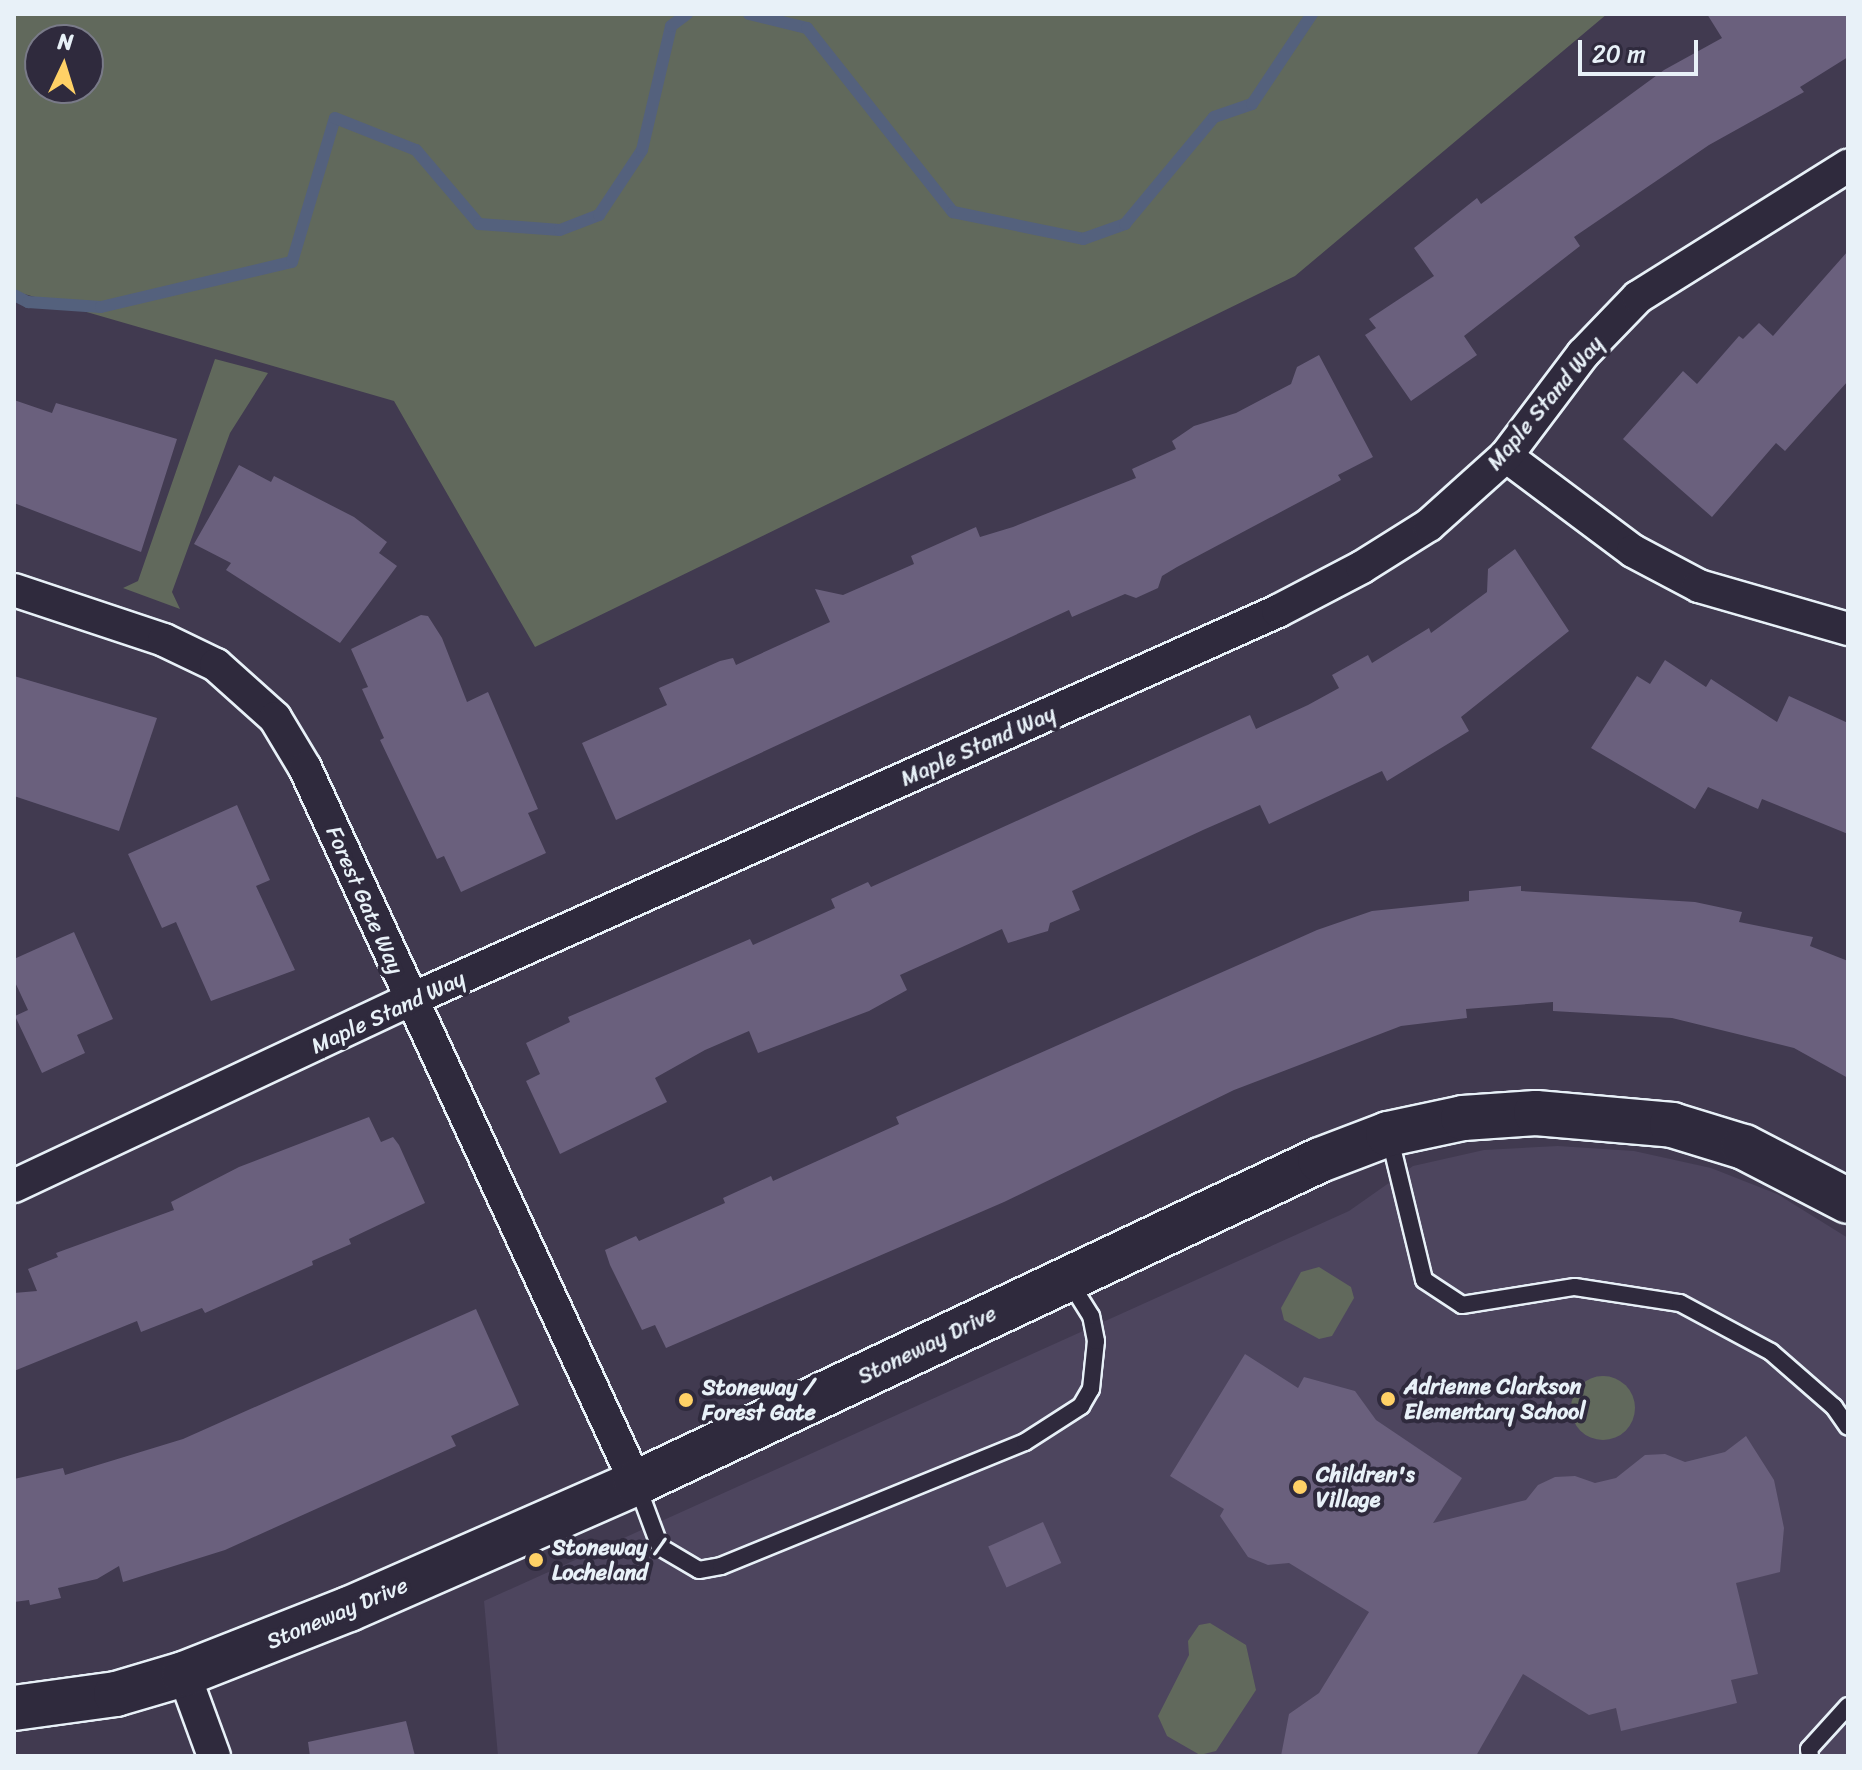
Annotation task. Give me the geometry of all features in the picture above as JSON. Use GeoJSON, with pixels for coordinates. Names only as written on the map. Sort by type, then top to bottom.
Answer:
{"type":"FeatureCollection","features":[{"type":"Feature","properties":{"kind":"street","name":"Maple Stand Way"},"geometry":{"type":"LineString","coordinates":[[14,1186],[410,1000],[1278,611],[1429,525],[1506,456],[1583,354],[1638,297],[1848,166]]}},
{"type":"Feature","properties":{"kind":"street"},"geometry":{"type":"LineString","coordinates":[[1506,456],[1633,551],[1699,586],[1848,629]]}},
{"type":"Feature","properties":{"kind":"street","name":"Forest Gate Way"},"geometry":{"type":"LineString","coordinates":[[14,590],[164,640],[216,665],[275,718],[305,768],[636,1483]]}},
{"type":"Feature","properties":{"kind":"street","name":"Stoneway Drive"},"geometry":{"type":"LineString","coordinates":[[14,1708],[116,1694],[184,1674],[349,1609],[636,1483],[1067,1277],[1320,1160],[1388,1134],[1463,1118],[1536,1113],[1672,1125],[1744,1147],[1848,1201]]}},
{"type":"Feature","properties":{"kind":"street"},"geometry":{"type":"LineString","coordinates":[[184,1674],[214,1756]]}},
{"type":"Feature","properties":{"kind":"lane"},"geometry":{"type":"LineString","coordinates":[[1388,1134],[1424,1280],[1462,1305],[1575,1287],[1680,1303],[1771,1352],[1834,1407],[1848,1427]]}},
{"type":"Feature","properties":{"kind":"lane"},"geometry":{"type":"LineString","coordinates":[[636,1483],[660,1547],[699,1570],[721,1566],[1025,1442],[1081,1406],[1091,1389],[1096,1341],[1091,1316],[1067,1277]]}},
{"type":"Feature","properties":{"kind":"lane"},"geometry":{"type":"LineString","coordinates":[[1810,1756],[1809,1749],[1848,1706]]}},
{"type":"Feature","properties":{"kind":"shaded area","name":"Adrienne Clarkson Elementary School"},"geometry":{"type":"Polygon","coordinates":[[[1558,1146],[1634,1151],[1711,1168],[1777,1194],[1848,1238],[1848,1756],[498,1756],[484,1601],[1349,1211],[1413,1166],[1484,1150],[1558,1146]]]}},
{"type":"Feature","properties":{"kind":"green space"},"geometry":{"type":"Polygon","coordinates":[[[14,14],[1607,14],[1295,276],[535,647],[394,401],[14,291],[14,14]]]}},
{"type":"Feature","properties":{"kind":"green space"},"geometry":{"type":"Polygon","coordinates":[[[215,359],[268,373],[230,433],[172,592],[180,609],[123,588],[138,581],[215,359]]]}},
{"type":"Feature","properties":{"kind":"green space"},"geometry":{"type":"Polygon","coordinates":[[[1319,1267],[1351,1287],[1354,1298],[1332,1336],[1319,1339],[1284,1320],[1281,1308],[1301,1272],[1319,1267]]]}},
{"type":"Feature","properties":{"kind":"green space"},"geometry":{"type":"Polygon","coordinates":[[[1603,1376],[1621,1382],[1629,1390],[1635,1408],[1629,1426],[1621,1434],[1603,1440],[1585,1434],[1577,1426],[1571,1408],[1577,1390],[1585,1382],[1603,1376]]]}},
{"type":"Feature","properties":{"kind":"green space"},"geometry":{"type":"Polygon","coordinates":[[[1210,1623],[1246,1645],[1256,1690],[1216,1751],[1200,1755],[1167,1736],[1158,1716],[1189,1655],[1188,1641],[1199,1625],[1210,1623]]]}},
{"type":"Feature","properties":{"kind":"building"},"geometry":{"type":"Polygon","coordinates":[[[1707,14],[1848,14],[1848,57],[1800,87],[1804,92],[1709,145],[1574,237],[1580,246],[1464,336],[1477,355],[1411,401],[1365,335],[1376,328],[1369,319],[1434,276],[1414,248],[1477,198],[1481,204],[1664,70],[1722,38],[1707,14]]]}},
{"type":"Feature","properties":{"kind":"building"},"geometry":{"type":"Polygon","coordinates":[[[1848,251],[1848,381],[1785,451],[1776,443],[1712,517],[1623,439],[1683,371],[1697,384],[1739,336],[1743,339],[1759,323],[1773,336],[1848,251]]]}},
{"type":"Feature","properties":{"kind":"building"},"geometry":{"type":"Polygon","coordinates":[[[1319,355],[1373,457],[1338,475],[1341,480],[1177,567],[1162,576],[1158,588],[1136,598],[1125,594],[1072,617],[1069,610],[616,820],[582,743],[667,705],[659,688],[720,661],[733,658],[736,665],[830,622],[815,589],[843,595],[914,564],[911,556],[976,527],[980,537],[1013,527],[1136,478],[1132,469],[1176,449],[1172,441],[1194,426],[1236,413],[1291,384],[1297,367],[1319,355]]]}},
{"type":"Feature","properties":{"kind":"building"},"geometry":{"type":"Polygon","coordinates":[[[14,400],[52,413],[56,403],[177,439],[141,552],[14,503],[14,400]]]}},
{"type":"Feature","properties":{"kind":"building"},"geometry":{"type":"Polygon","coordinates":[[[239,465],[271,482],[274,476],[354,517],[387,542],[379,553],[397,566],[340,643],[226,570],[231,563],[194,544],[239,465]]]}},
{"type":"Feature","properties":{"kind":"building"},"geometry":{"type":"Polygon","coordinates":[[[1515,549],[1569,631],[1461,717],[1469,731],[1387,781],[1382,771],[1269,824],[1260,805],[1072,891],[1080,910],[1050,923],[1048,931],[1008,943],[1002,929],[900,975],[907,990],[869,1011],[758,1053],[749,1031],[705,1050],[655,1078],[667,1102],[560,1154],[526,1081],[540,1074],[526,1043],[570,1022],[568,1017],[750,939],[753,945],[835,908],[831,899],[868,882],[871,887],[1250,715],[1256,729],[1308,705],[1339,688],[1332,675],[1368,655],[1372,663],[1429,628],[1431,633],[1487,592],[1488,569],[1515,549]]]}},
{"type":"Feature","properties":{"kind":"building"},"geometry":{"type":"Polygon","coordinates":[[[421,615],[428,616],[442,638],[467,702],[488,692],[538,809],[528,813],[546,853],[461,892],[444,856],[437,859],[380,740],[384,738],[362,689],[368,687],[351,649],[421,615]]]}},
{"type":"Feature","properties":{"kind":"building"},"geometry":{"type":"Polygon","coordinates":[[[1665,660],[1706,687],[1711,679],[1777,722],[1789,696],[1848,723],[1848,834],[1762,799],[1758,809],[1708,787],[1695,809],[1591,748],[1637,676],[1650,684],[1665,660]]]}},
{"type":"Feature","properties":{"kind":"building"},"geometry":{"type":"Polygon","coordinates":[[[14,676],[157,718],[119,831],[14,796],[14,676]]]}},
{"type":"Feature","properties":{"kind":"building"},"geometry":{"type":"Polygon","coordinates":[[[237,805],[270,880],[256,886],[295,970],[211,1001],[176,922],[162,928],[128,854],[237,805]]]}},
{"type":"Feature","properties":{"kind":"building"},"geometry":{"type":"Polygon","coordinates":[[[1521,886],[1521,891],[1695,902],[1742,912],[1739,922],[1813,937],[1810,946],[1848,961],[1848,1078],[1794,1048],[1672,1018],[1553,1011],[1553,1002],[1466,1009],[1467,1018],[1401,1026],[1234,1090],[1004,1202],[666,1348],[655,1325],[642,1330],[610,1265],[605,1250],[636,1236],[639,1241],[725,1203],[723,1198],[771,1176],[773,1181],[899,1124],[896,1117],[1317,930],[1372,911],[1469,901],[1469,891],[1521,886]]]}},
{"type":"Feature","properties":{"kind":"building"},"geometry":{"type":"Polygon","coordinates":[[[74,932],[113,1019],[77,1035],[85,1053],[42,1073],[15,1016],[28,1010],[14,980],[14,959],[74,932]]]}},
{"type":"Feature","properties":{"kind":"building"},"geometry":{"type":"Polygon","coordinates":[[[369,1117],[381,1142],[393,1137],[399,1145],[425,1203],[349,1239],[351,1244],[312,1261],[313,1265],[205,1313],[202,1308],[141,1332],[137,1321],[14,1371],[14,1293],[37,1291],[28,1269],[58,1257],[56,1253],[174,1210],[171,1202],[239,1167],[369,1117]]]}},
{"type":"Feature","properties":{"kind":"building"},"geometry":{"type":"Polygon","coordinates":[[[476,1309],[519,1405],[451,1436],[456,1446],[225,1550],[123,1582],[119,1566],[97,1579],[58,1588],[61,1598],[30,1605],[29,1600],[14,1602],[14,1479],[63,1468],[65,1475],[183,1439],[476,1309]]]}},
{"type":"Feature","properties":{"kind":"building"},"geometry":{"type":"Polygon","coordinates":[[[1245,1354],[1298,1388],[1304,1377],[1355,1391],[1376,1420],[1462,1478],[1433,1523],[1526,1500],[1538,1485],[1555,1477],[1575,1476],[1595,1483],[1616,1478],[1645,1455],[1665,1454],[1685,1462],[1725,1452],[1746,1436],[1774,1480],[1784,1528],[1780,1572],[1736,1583],[1758,1674],[1731,1680],[1737,1703],[1621,1731],[1616,1708],[1589,1715],[1523,1674],[1476,1756],[1281,1756],[1289,1714],[1319,1693],[1369,1612],[1289,1563],[1268,1565],[1248,1557],[1220,1516],[1224,1509],[1170,1476],[1245,1354]]]}},
{"type":"Feature","properties":{"kind":"building"},"geometry":{"type":"Polygon","coordinates":[[[1043,1522],[1061,1563],[1006,1588],[988,1546],[1043,1522]]]}},
{"type":"Feature","properties":{"kind":"building"},"geometry":{"type":"Polygon","coordinates":[[[406,1721],[415,1756],[310,1756],[308,1742],[406,1721]]]}},
{"type":"Feature","properties":{"kind":"waterway"},"geometry":{"type":"LineString","coordinates":[[14,295],[28,302],[101,307],[292,262],[335,118],[416,150],[479,224],[560,230],[599,215],[642,150],[671,26],[687,14]]}},
{"type":"Feature","properties":{"kind":"waterway"},"geometry":{"type":"LineString","coordinates":[[749,14],[807,28],[953,212],[1083,239],[1125,224],[1214,117],[1252,104],[1312,14]]}},
{"type":"Feature","properties":{"kind":"place","name":"Adrienne Clarkson Elementary School"},"geometry":{"type":"Point","coordinates":[1388,1399]}},
{"type":"Feature","properties":{"kind":"place","name":"Stoneway / Forest Gate"},"geometry":{"type":"Point","coordinates":[686,1400]}},
{"type":"Feature","properties":{"kind":"place","name":"Children's Village"},"geometry":{"type":"Point","coordinates":[1300,1487]}},
{"type":"Feature","properties":{"kind":"place","name":"Stoneway / Locheland"},"geometry":{"type":"Point","coordinates":[536,1560]}}]}
